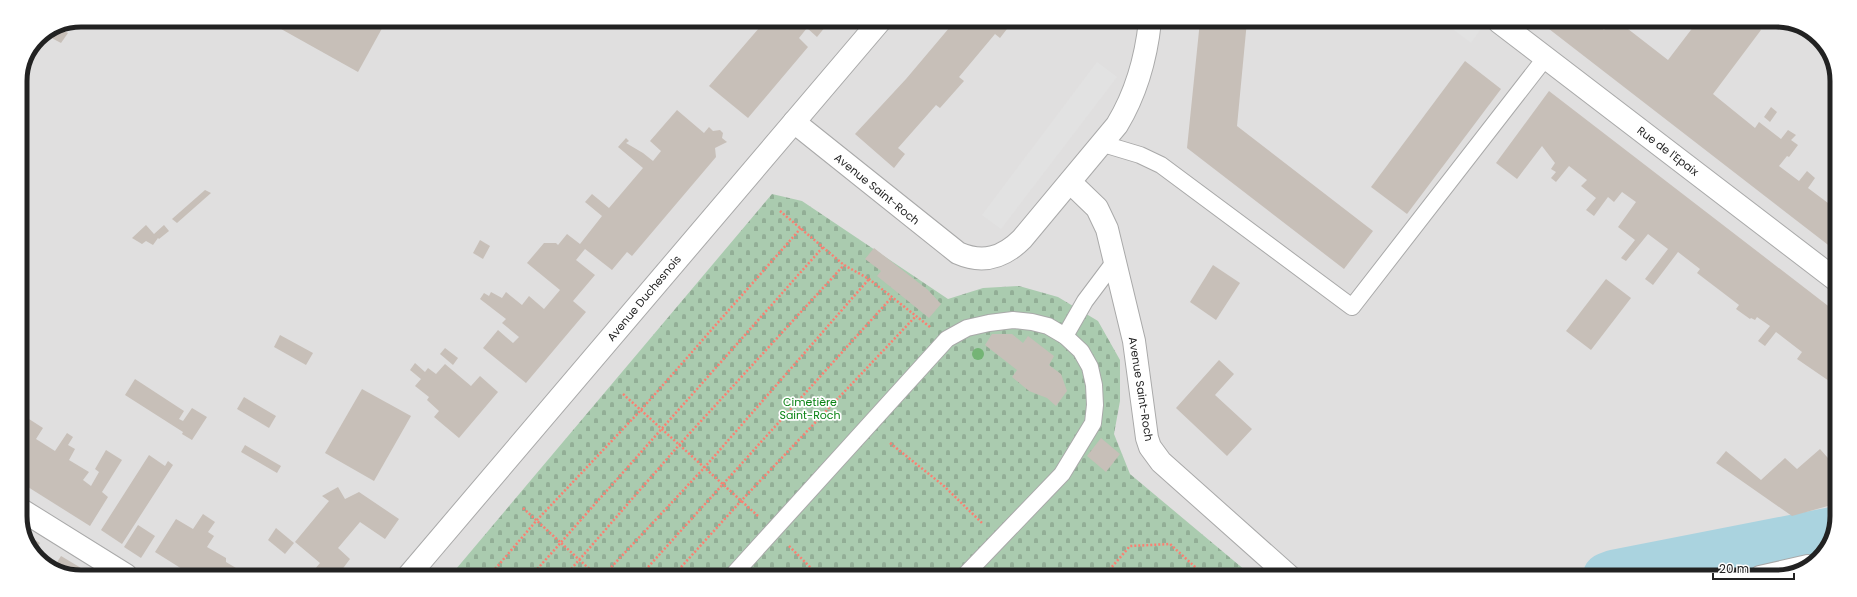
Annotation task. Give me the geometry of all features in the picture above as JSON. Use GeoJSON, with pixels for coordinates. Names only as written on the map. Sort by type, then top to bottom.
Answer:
{"type":"FeatureCollection","features":[{"type":"Feature","properties":{"kind":"street","name":"Avenue Duchesnois"},"geometry":{"type":"LineString","coordinates":[[413,570],[875,27]]}},
{"type":"Feature","properties":{"kind":"street","name":"Avenue Saint-Roch"},"geometry":{"type":"LineString","coordinates":[[794,122],[958,254],[974,259],[992,258],[1009,251],[1022,239],[1104,142],[1124,114],[1141,74],[1149,27]]}},
{"type":"Feature","properties":{"kind":"street","name":"Rue de l'Epaix"},"geometry":{"type":"LineString","coordinates":[[1507,27],[1830,275]]}},
{"type":"Feature","properties":{"kind":"street","name":"Avenue Saint-Roch"},"geometry":{"type":"LineString","coordinates":[[1070,182],[1092,202],[1103,218],[1134,341],[1145,427],[1150,447],[1161,462],[1282,570]]}},
{"type":"Feature","properties":{"kind":"street"},"geometry":{"type":"LineString","coordinates":[[27,513],[118,570]]}},
{"type":"Feature","properties":{"kind":"lane"},"geometry":{"type":"LineString","coordinates":[[1104,142],[1110,146],[1140,154],[1161,165],[1352,307],[1546,57]]}},
{"type":"Feature","properties":{"kind":"lane"},"geometry":{"type":"LineString","coordinates":[[1065,336],[1086,301],[1115,261]]}},
{"type":"Feature","properties":{"kind":"lane"},"geometry":{"type":"LineString","coordinates":[[737,570],[947,339],[967,328],[1013,320],[1032,322],[1048,326],[1065,336],[1081,351],[1090,367],[1095,406],[1092,423],[1062,474],[970,570]]}},
{"type":"Feature","properties":{"kind":"path"},"geometry":{"type":"LineString","coordinates":[[780,211],[844,265],[869,279],[915,316],[947,339]]}},
{"type":"Feature","properties":{"kind":"path"},"geometry":{"type":"LineString","coordinates":[[494,570],[537,520],[641,410],[801,228]]}},
{"type":"Feature","properties":{"kind":"path"},"geometry":{"type":"LineString","coordinates":[[537,570],[823,247]]}},
{"type":"Feature","properties":{"kind":"path"},"geometry":{"type":"LineString","coordinates":[[571,570],[679,444],[844,265]]}},
{"type":"Feature","properties":{"kind":"path"},"geometry":{"type":"LineString","coordinates":[[609,570],[704,468],[869,279]]}},
{"type":"Feature","properties":{"kind":"path"},"geometry":{"type":"LineString","coordinates":[[645,570],[892,297]]}},
{"type":"Feature","properties":{"kind":"path"},"geometry":{"type":"LineString","coordinates":[[678,570],[741,501],[915,316]]}},
{"type":"Feature","properties":{"kind":"path"},"geometry":{"type":"LineString","coordinates":[[623,394],[773,530],[813,570]]}},
{"type":"Feature","properties":{"kind":"path"},"geometry":{"type":"LineString","coordinates":[[890,443],[944,486],[998,540]]}},
{"type":"Feature","properties":{"kind":"path"},"geometry":{"type":"LineString","coordinates":[[523,508],[591,570]]}},
{"type":"Feature","properties":{"kind":"path"},"geometry":{"type":"LineString","coordinates":[[1109,570],[1130,546],[1170,544],[1198,570]]}},
{"type":"Feature","properties":{"kind":"shaded area"},"geometry":{"type":"Polygon","coordinates":[[[1450,27],[1482,27],[1471,43],[1450,27]]]}},
{"type":"Feature","properties":{"kind":"shaded area"},"geometry":{"type":"Polygon","coordinates":[[[1783,27],[1803,34],[1817,45],[1826,61],[1830,78],[1830,523],[1821,546],[1809,559],[1793,567],[1776,570],[74,570],[51,561],[38,549],[31,536],[27,519],[27,81],[31,61],[36,51],[51,36],[71,28],[1783,27]]]}},
{"type":"Feature","properties":{"kind":"shaded area"},"geometry":{"type":"Polygon","coordinates":[[[1097,62],[1117,77],[1001,229],[982,215],[1097,62]]]}},
{"type":"Feature","properties":{"kind":"green space","name":"Cimetière Saint-Roch"},"geometry":{"type":"Polygon","coordinates":[[[772,194],[802,201],[948,299],[983,288],[1019,286],[1058,297],[1098,321],[1120,360],[1120,401],[1114,434],[1130,474],[1245,570],[455,570],[772,194]]]}},
{"type":"Feature","properties":{"kind":"building"},"geometry":{"type":"Polygon","coordinates":[[[278,27],[383,27],[358,72],[278,27]]]}},
{"type":"Feature","properties":{"kind":"building"},"geometry":{"type":"Polygon","coordinates":[[[760,27],[825,27],[817,37],[807,28],[799,38],[808,47],[748,118],[709,86],[760,27]]]}},
{"type":"Feature","properties":{"kind":"building"},"geometry":{"type":"Polygon","coordinates":[[[950,27],[1008,27],[1000,38],[995,34],[959,77],[964,81],[940,108],[936,105],[898,148],[905,154],[894,168],[855,134],[906,79],[950,27]]]}},
{"type":"Feature","properties":{"kind":"building"},"geometry":{"type":"Polygon","coordinates":[[[1199,27],[1246,27],[1237,126],[1373,231],[1344,269],[1187,148],[1199,27]]]}},
{"type":"Feature","properties":{"kind":"building"},"geometry":{"type":"Polygon","coordinates":[[[1546,27],[1600,27],[1604,30],[1607,27],[1625,27],[1668,60],[1693,27],[1757,27],[1761,30],[1713,94],[1755,128],[1759,122],[1781,139],[1788,130],[1796,135],[1791,140],[1798,145],[1789,157],[1787,156],[1779,166],[1799,181],[1807,171],[1815,178],[1808,188],[1828,203],[1830,201],[1830,246],[1546,27]]]}},
{"type":"Feature","properties":{"kind":"building"},"geometry":{"type":"Polygon","coordinates":[[[63,30],[68,33],[61,43],[50,37],[63,30]]]}},
{"type":"Feature","properties":{"kind":"building"},"geometry":{"type":"Polygon","coordinates":[[[1465,61],[1501,89],[1407,214],[1371,187],[1465,61]]]}},
{"type":"Feature","properties":{"kind":"building"},"geometry":{"type":"Polygon","coordinates":[[[1549,91],[1830,307],[1830,382],[1797,359],[1802,352],[1776,332],[1765,346],[1758,341],[1770,326],[1757,317],[1755,320],[1750,319],[1736,309],[1739,305],[1697,273],[1700,269],[1678,252],[1653,285],[1645,279],[1668,249],[1648,234],[1626,261],[1621,258],[1635,240],[1618,227],[1636,202],[1622,192],[1614,202],[1608,197],[1594,216],[1586,210],[1596,198],[1581,186],[1587,180],[1569,166],[1556,182],[1551,178],[1556,172],[1551,169],[1555,163],[1542,146],[1517,179],[1496,163],[1549,91]]]}},
{"type":"Feature","properties":{"kind":"building"},"geometry":{"type":"Polygon","coordinates":[[[1771,107],[1777,112],[1770,122],[1764,117],[1771,107]]]}},
{"type":"Feature","properties":{"kind":"building"},"geometry":{"type":"Polygon","coordinates":[[[677,110],[704,133],[709,127],[713,131],[720,130],[723,133],[722,138],[727,142],[715,148],[716,157],[632,256],[627,252],[612,270],[585,249],[576,260],[595,275],[573,301],[586,312],[526,383],[483,348],[498,330],[513,343],[519,337],[502,323],[506,319],[480,299],[484,293],[489,296],[491,292],[502,298],[506,292],[522,305],[529,296],[544,309],[560,290],[527,263],[544,243],[556,243],[558,245],[567,234],[580,244],[602,216],[585,202],[592,194],[609,208],[643,168],[618,147],[626,138],[629,141],[626,143],[653,161],[661,151],[650,141],[677,110]]]}},
{"type":"Feature","properties":{"kind":"building"},"geometry":{"type":"Polygon","coordinates":[[[205,190],[211,193],[177,223],[172,219],[205,190]]]}},
{"type":"Feature","properties":{"kind":"building"},"geometry":{"type":"Polygon","coordinates":[[[146,225],[154,234],[164,225],[169,231],[159,239],[158,238],[153,245],[146,241],[142,244],[132,238],[146,225]]]}},
{"type":"Feature","properties":{"kind":"building"},"geometry":{"type":"Polygon","coordinates":[[[480,240],[490,246],[483,259],[473,253],[480,240]]]}},
{"type":"Feature","properties":{"kind":"building"},"geometry":{"type":"Polygon","coordinates":[[[874,248],[928,290],[941,304],[929,318],[877,276],[881,271],[865,259],[874,248]]]}},
{"type":"Feature","properties":{"kind":"building"},"geometry":{"type":"Polygon","coordinates":[[[1213,265],[1240,283],[1216,320],[1190,302],[1213,265]]]}},
{"type":"Feature","properties":{"kind":"building"},"geometry":{"type":"Polygon","coordinates":[[[1606,279],[1631,298],[1591,350],[1566,331],[1606,279]]]}},
{"type":"Feature","properties":{"kind":"building"},"geometry":{"type":"Polygon","coordinates":[[[992,334],[1012,334],[1023,343],[1028,336],[1054,356],[1049,365],[1061,374],[1067,391],[1056,406],[1047,398],[1029,391],[1012,377],[1017,370],[985,345],[992,334]]]}},
{"type":"Feature","properties":{"kind":"building"},"geometry":{"type":"Polygon","coordinates":[[[280,335],[313,353],[306,365],[274,347],[280,335]]]}},
{"type":"Feature","properties":{"kind":"building"},"geometry":{"type":"Polygon","coordinates":[[[445,348],[458,358],[453,365],[440,354],[445,348]]]}},
{"type":"Feature","properties":{"kind":"building"},"geometry":{"type":"Polygon","coordinates":[[[1219,360],[1234,374],[1215,395],[1252,429],[1227,456],[1176,408],[1219,360]]]}},
{"type":"Feature","properties":{"kind":"building"},"geometry":{"type":"Polygon","coordinates":[[[415,363],[425,372],[428,368],[436,374],[445,364],[471,386],[480,376],[498,392],[459,438],[434,417],[439,411],[427,400],[429,397],[415,386],[421,379],[410,370],[415,363]]]}},
{"type":"Feature","properties":{"kind":"building"},"geometry":{"type":"Polygon","coordinates":[[[135,379],[184,411],[179,419],[183,421],[192,408],[207,417],[192,440],[182,434],[183,432],[125,395],[135,379]]]}},
{"type":"Feature","properties":{"kind":"building"},"geometry":{"type":"Polygon","coordinates":[[[362,389],[411,416],[374,481],[325,453],[362,389]]]}},
{"type":"Feature","properties":{"kind":"building"},"geometry":{"type":"Polygon","coordinates":[[[244,397],[276,416],[269,428],[237,409],[244,397]]]}},
{"type":"Feature","properties":{"kind":"building"},"geometry":{"type":"Polygon","coordinates":[[[29,419],[43,428],[36,439],[55,451],[67,433],[73,437],[68,445],[75,449],[69,460],[89,472],[83,480],[91,486],[99,472],[95,469],[106,450],[122,460],[102,492],[108,497],[90,526],[27,486],[27,422],[29,419]]]}},
{"type":"Feature","properties":{"kind":"building"},"geometry":{"type":"Polygon","coordinates":[[[1101,438],[1120,454],[1106,472],[1087,456],[1101,438]]]}},
{"type":"Feature","properties":{"kind":"building"},"geometry":{"type":"Polygon","coordinates":[[[245,445],[281,466],[277,473],[241,452],[245,445]]]}},
{"type":"Feature","properties":{"kind":"building"},"geometry":{"type":"Polygon","coordinates":[[[1820,449],[1830,460],[1830,505],[1792,516],[1716,463],[1726,451],[1761,480],[1785,458],[1797,469],[1820,449]]]}},
{"type":"Feature","properties":{"kind":"building"},"geometry":{"type":"Polygon","coordinates":[[[149,455],[165,466],[168,461],[173,465],[122,544],[101,530],[149,455]]]}},
{"type":"Feature","properties":{"kind":"building"},"geometry":{"type":"Polygon","coordinates":[[[338,487],[345,499],[359,492],[399,519],[385,539],[360,522],[338,548],[350,559],[342,570],[314,570],[320,563],[295,542],[329,501],[322,496],[338,487]]]}},
{"type":"Feature","properties":{"kind":"building"},"geometry":{"type":"Polygon","coordinates":[[[203,514],[215,522],[208,532],[214,536],[207,547],[226,558],[226,562],[239,570],[184,570],[155,552],[176,519],[193,529],[203,514]]]}},
{"type":"Feature","properties":{"kind":"building"},"geometry":{"type":"Polygon","coordinates":[[[138,525],[155,536],[141,558],[124,547],[138,525]]]}},
{"type":"Feature","properties":{"kind":"building"},"geometry":{"type":"Polygon","coordinates":[[[276,528],[294,543],[285,554],[268,540],[276,528]]]}},
{"type":"Feature","properties":{"kind":"building"},"geometry":{"type":"Polygon","coordinates":[[[32,538],[40,543],[37,548],[32,538]]]}},
{"type":"Feature","properties":{"kind":"building"},"geometry":{"type":"Polygon","coordinates":[[[61,556],[84,570],[74,570],[56,564],[61,556]]]}},
{"type":"Feature","properties":{"kind":"waterway"},"geometry":{"type":"LineString","coordinates":[[1635,570],[1827,533]]}}]}
